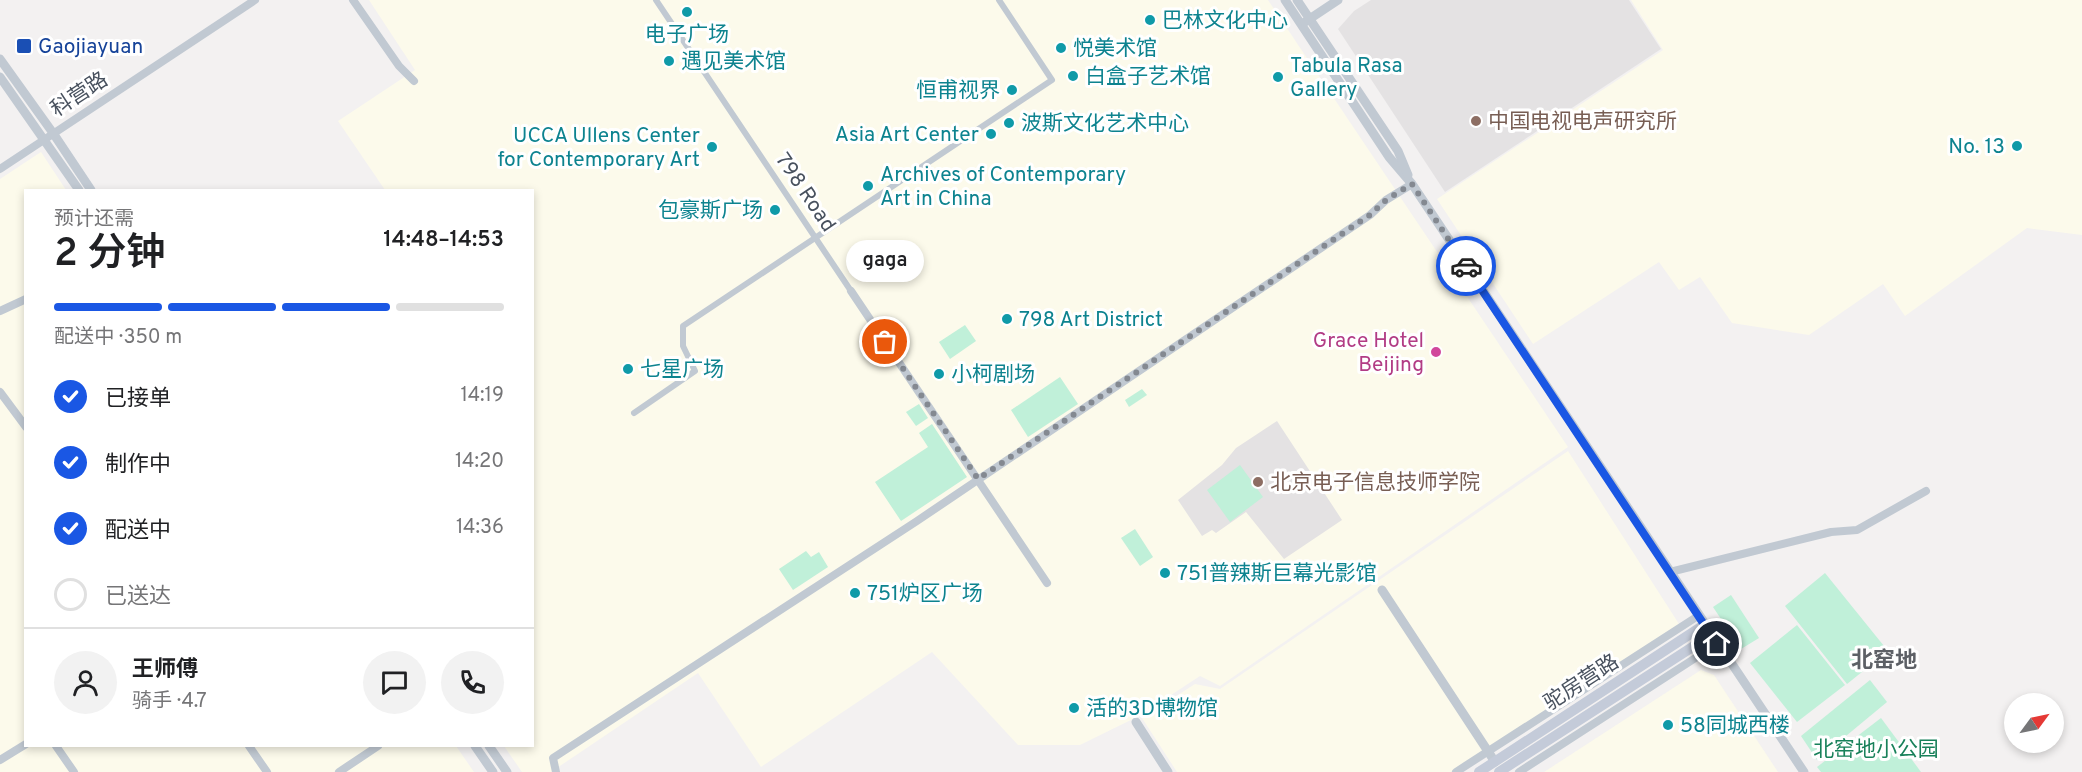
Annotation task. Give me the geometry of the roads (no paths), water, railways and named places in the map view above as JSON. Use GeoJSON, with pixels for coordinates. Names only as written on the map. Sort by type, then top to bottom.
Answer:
{"type":"FeatureCollection","features":[{"type":"Feature","properties":{"kind":"main road","name":"驼房营路"},"geometry":{"type":"LineString","coordinates":[[1497,767],[1701,620]]}},
{"type":"Feature","properties":{"kind":"main road","name":"驼房营路"},"geometry":{"type":"LineString","coordinates":[[1479,772],[1497,767],[1714,639]]}},
{"type":"Feature","properties":{"kind":"street","name":"科营路"},"geometry":{"type":"LineString","coordinates":[[0,169],[255,0]]}},
{"type":"Feature","properties":{"kind":"street"},"geometry":{"type":"LineString","coordinates":[[353,0],[399,66],[414,81]]}},
{"type":"Feature","properties":{"kind":"street","name":"798 Road"},"geometry":{"type":"LineString","coordinates":[[656,0],[1047,583]]}},
{"type":"Feature","properties":{"kind":"street"},"geometry":{"type":"LineString","coordinates":[[634,413],[695,371],[683,346],[682,326],[1052,80],[999,0]]}},
{"type":"Feature","properties":{"kind":"street"},"geometry":{"type":"LineString","coordinates":[[1285,0],[1389,158],[1412,184],[1804,772]]}},
{"type":"Feature","properties":{"kind":"street"},"geometry":{"type":"LineString","coordinates":[[1298,0],[1398,151],[1412,184]]}},
{"type":"Feature","properties":{"kind":"street"},"geometry":{"type":"LineString","coordinates":[[1301,24],[1338,0]]}},
{"type":"Feature","properties":{"kind":"street"},"geometry":{"type":"LineString","coordinates":[[0,59],[90,189]]}},
{"type":"Feature","properties":{"kind":"street"},"geometry":{"type":"LineString","coordinates":[[0,77],[78,189]]}},
{"type":"Feature","properties":{"kind":"street"},"geometry":{"type":"LineString","coordinates":[[556,772],[553,758],[880,545],[1214,321],[1412,184]]}},
{"type":"Feature","properties":{"kind":"street"},"geometry":{"type":"LineString","coordinates":[[0,311],[24,300]]}},
{"type":"Feature","properties":{"kind":"street"},"geometry":{"type":"LineString","coordinates":[[0,392],[24,424]]}},
{"type":"Feature","properties":{"kind":"street"},"geometry":{"type":"LineString","coordinates":[[1670,572],[1831,532],[1857,530],[1926,491]]}},
{"type":"Feature","properties":{"kind":"street"},"geometry":{"type":"LineString","coordinates":[[1382,590],[1497,767]]}},
{"type":"Feature","properties":{"kind":"street"},"geometry":{"type":"LineString","coordinates":[[1456,772],[1701,620]]}},
{"type":"Feature","properties":{"kind":"street"},"geometry":{"type":"LineString","coordinates":[[1519,772],[1714,639]]}},
{"type":"Feature","properties":{"kind":"street"},"geometry":{"type":"LineString","coordinates":[[1136,722],[1168,772]]}},
{"type":"Feature","properties":{"kind":"street"},"geometry":{"type":"LineString","coordinates":[[0,760],[24,745]]}},
{"type":"Feature","properties":{"kind":"street"},"geometry":{"type":"LineString","coordinates":[[57,747],[74,772]]}},
{"type":"Feature","properties":{"kind":"street"},"geometry":{"type":"LineString","coordinates":[[250,747],[267,772]]}},
{"type":"Feature","properties":{"kind":"street"},"geometry":{"type":"LineString","coordinates":[[339,772],[376,747]]}},
{"type":"Feature","properties":{"kind":"street"},"geometry":{"type":"LineString","coordinates":[[476,747],[493,772]]}},
{"type":"Feature","properties":{"kind":"street"},"geometry":{"type":"LineString","coordinates":[[490,747],[507,772]]}},
{"type":"Feature","properties":{"kind":"place","name":"电子广场"},"geometry":{"type":"Point","coordinates":[687,12]}},
{"type":"Feature","properties":{"kind":"place","name":"巴林文化中心"},"geometry":{"type":"Point","coordinates":[1150,20]}},
{"type":"Feature","properties":{"kind":"place","name":"Gaojiayuan"},"geometry":{"type":"Point","coordinates":[24,46]}},
{"type":"Feature","properties":{"kind":"place","name":"悦·美术馆"},"geometry":{"type":"Point","coordinates":[1061,48]}},
{"type":"Feature","properties":{"kind":"place","name":"遇见美术馆"},"geometry":{"type":"Point","coordinates":[669,61]}},
{"type":"Feature","properties":{"kind":"place","name":"白盒子艺术馆"},"geometry":{"type":"Point","coordinates":[1073,76]}},
{"type":"Feature","properties":{"kind":"place","name":"Tabula Rasa Gallery"},"geometry":{"type":"Point","coordinates":[1278,77]}},
{"type":"Feature","properties":{"kind":"place","name":"恒甫视界"},"geometry":{"type":"Point","coordinates":[1012,90]}},
{"type":"Feature","properties":{"kind":"place","name":"中国电视电声研究所"},"geometry":{"type":"Point","coordinates":[1476,121]}},
{"type":"Feature","properties":{"kind":"place","name":"波斯文化艺术中心"},"geometry":{"type":"Point","coordinates":[1009,123]}},
{"type":"Feature","properties":{"kind":"place","name":"Asia Art Center"},"geometry":{"type":"Point","coordinates":[991,134]}},
{"type":"Feature","properties":{"kind":"place","name":"No. 13"},"geometry":{"type":"Point","coordinates":[2017,146]}},
{"type":"Feature","properties":{"kind":"place","name":"UCCA Ullens Center for Contemporary Art"},"geometry":{"type":"Point","coordinates":[712,147]}},
{"type":"Feature","properties":{"kind":"place","name":"Archives of Contemporary Art in China"},"geometry":{"type":"Point","coordinates":[868,186]}},
{"type":"Feature","properties":{"kind":"place","name":"包豪斯广场"},"geometry":{"type":"Point","coordinates":[775,210]}},
{"type":"Feature","properties":{"kind":"place","name":"798 Art District"},"geometry":{"type":"Point","coordinates":[1007,319]}},
{"type":"Feature","properties":{"kind":"place","name":"gaga"},"geometry":{"type":"Point","coordinates":[885,342]}},
{"type":"Feature","properties":{"kind":"place","name":"Grace Hotel Beijing"},"geometry":{"type":"Point","coordinates":[1436,352]}},
{"type":"Feature","properties":{"kind":"place","name":"七星广场"},"geometry":{"type":"Point","coordinates":[628,369]}},
{"type":"Feature","properties":{"kind":"place","name":"小柯剧场"},"geometry":{"type":"Point","coordinates":[939,374]}},
{"type":"Feature","properties":{"kind":"place","name":"北京电子信息技师学院"},"geometry":{"type":"Point","coordinates":[1258,482]}},
{"type":"Feature","properties":{"kind":"place","name":"751普辣斯巨幕光影馆"},"geometry":{"type":"Point","coordinates":[1165,573]}},
{"type":"Feature","properties":{"kind":"place","name":"751炉区广场"},"geometry":{"type":"Point","coordinates":[855,593]}},
{"type":"Feature","properties":{"kind":"place","name":"活的3D博物馆"},"geometry":{"type":"Point","coordinates":[1074,708]}},
{"type":"Feature","properties":{"kind":"place","name":"58同城西楼"},"geometry":{"type":"Point","coordinates":[1668,725]}},
{"type":"Feature","properties":{"kind":"district","name":"北窑地"},"geometry":{"type":"Point","coordinates":[1884,659]}},
{"type":"Feature","properties":{"kind":"park label","name":"北窑地小公园"},"geometry":{"type":"Point","coordinates":[1876,749]}}]}
